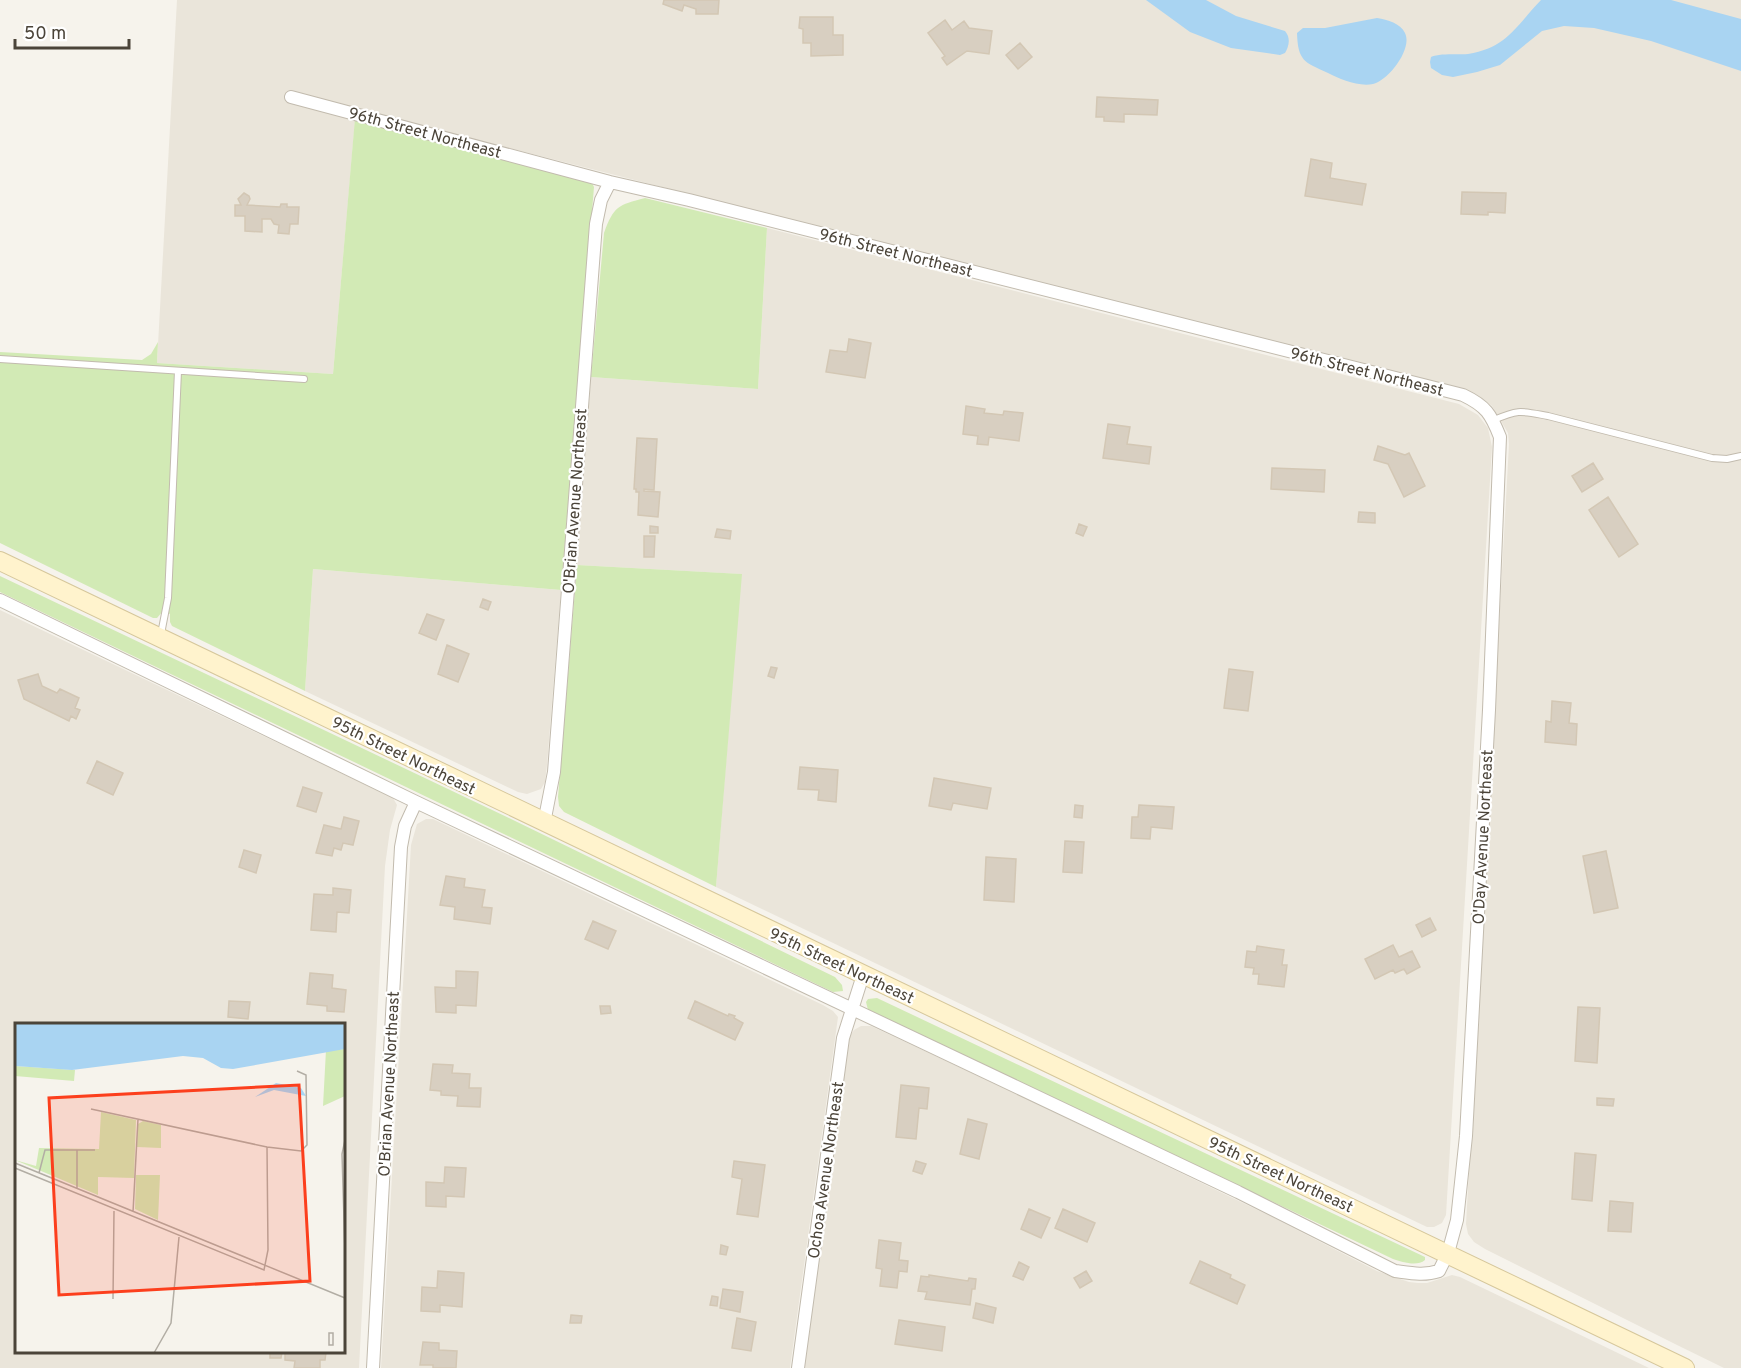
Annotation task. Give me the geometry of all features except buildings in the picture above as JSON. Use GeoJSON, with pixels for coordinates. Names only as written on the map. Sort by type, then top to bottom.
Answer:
{"type":"FeatureCollection","features":[{"type":"Feature","properties":{"kind":"main road","name":"95th Street Northeast"},"geometry":{"type":"LineString","coordinates":[[0,561],[1685,1368]]}},
{"type":"Feature","properties":{"kind":"street","name":"96th Street Northeast"},"geometry":{"type":"LineString","coordinates":[[291,97],[610,182],[700,202],[1463,396],[1478,402],[1494,420]]}},
{"type":"Feature","properties":{"kind":"street","name":"O'Brian Avenue Northeast"},"geometry":{"type":"LineString","coordinates":[[544,823],[554,772],[596,224],[602,200],[610,182]]}},
{"type":"Feature","properties":{"kind":"street","name":"O'Day Avenue Northeast"},"geometry":{"type":"LineString","coordinates":[[1449,1253],[1457,1220],[1466,1136],[1500,437],[1494,420]]}},
{"type":"Feature","properties":{"kind":"street"},"geometry":{"type":"LineString","coordinates":[[0,600],[416,802],[1228,1187],[1395,1271],[1429,1274],[1439,1271],[1449,1253]]}},
{"type":"Feature","properties":{"kind":"street","name":"O'Brian Avenue Northeast"},"geometry":{"type":"LineString","coordinates":[[373,1368],[401,847],[405,826],[416,802]]}},
{"type":"Feature","properties":{"kind":"street","name":"Ochoa Avenue Northeast"},"geometry":{"type":"LineString","coordinates":[[798,1368],[843,1038],[863,975]]}},
{"type":"Feature","properties":{"kind":"lane"},"geometry":{"type":"LineString","coordinates":[[0,359],[304,379]]}},
{"type":"Feature","properties":{"kind":"lane"},"geometry":{"type":"LineString","coordinates":[[160,638],[168,598],[178,371]]}},
{"type":"Feature","properties":{"kind":"lane"},"geometry":{"type":"LineString","coordinates":[[1494,420],[1513,411],[1520,411],[1548,416],[1712,458],[1727,459],[1741,456]]}},
{"type":"Feature","properties":{"kind":"shaded area"},"geometry":{"type":"Polygon","coordinates":[[[177,0],[1741,0],[1741,1368],[1724,1368],[1677,1345],[1485,1249],[1474,1242],[1468,1234],[1466,1224],[1509,444],[1508,433],[1492,406],[1467,392],[356,109],[333,374],[157,363],[177,0]]]}},
{"type":"Feature","properties":{"kind":"shaded area"},"geometry":{"type":"Polygon","coordinates":[[[767,228],[1459,404],[1478,415],[1488,428],[1492,447],[1446,1215],[1442,1223],[1434,1227],[1427,1227],[716,887],[741,574],[577,565],[591,377],[758,389],[767,228]]]}},
{"type":"Feature","properties":{"kind":"shaded area"},"geometry":{"type":"Polygon","coordinates":[[[313,569],[561,590],[547,765],[545,782],[541,789],[527,794],[518,792],[305,691],[313,569]]]}},
{"type":"Feature","properties":{"kind":"shaded area"},"geometry":{"type":"Polygon","coordinates":[[[0,610],[393,798],[397,805],[390,830],[385,866],[359,1368],[0,1368],[0,610]]]}},
{"type":"Feature","properties":{"kind":"shaded area"},"geometry":{"type":"Polygon","coordinates":[[[426,819],[433,819],[823,1005],[838,1017],[790,1368],[381,1368],[411,845],[417,824],[426,819]]]}},
{"type":"Feature","properties":{"kind":"shaded area"},"geometry":{"type":"Polygon","coordinates":[[[861,1026],[871,1026],[1015,1093],[1270,1216],[1377,1271],[1418,1283],[1427,1283],[1452,1275],[1460,1277],[1649,1368],[804,1368],[850,1036],[861,1026]]]}},
{"type":"Feature","properties":{"kind":"green space"},"geometry":{"type":"Polygon","coordinates":[[[355,118],[592,183],[594,187],[561,590],[313,569],[305,691],[172,626],[170,614],[163,611],[157,618],[153,618],[0,543],[0,352],[142,360],[151,354],[158,342],[157,363],[333,374],[355,118]]]}},
{"type":"Feature","properties":{"kind":"green space"},"geometry":{"type":"Polygon","coordinates":[[[645,198],[767,228],[758,389],[591,377],[604,233],[618,208],[645,198]]]}},
{"type":"Feature","properties":{"kind":"green space"},"geometry":{"type":"Polygon","coordinates":[[[577,565],[742,574],[716,887],[564,812],[559,806],[577,565]]]}},
{"type":"Feature","properties":{"kind":"green space"},"geometry":{"type":"Polygon","coordinates":[[[0,576],[509,818],[835,977],[842,985],[843,991],[833,992],[0,592],[0,576]]]}},
{"type":"Feature","properties":{"kind":"green space"},"geometry":{"type":"Polygon","coordinates":[[[877,998],[1425,1257],[1425,1260],[1414,1264],[1393,1259],[873,1014],[868,1010],[866,1002],[868,999],[877,998]]]}},
{"type":"Feature","properties":{"kind":"water"},"geometry":{"type":"Polygon","coordinates":[[[1146,0],[1206,0],[1236,16],[1285,31],[1289,39],[1288,48],[1280,55],[1231,48],[1190,32],[1146,0]]]}},
{"type":"Feature","properties":{"kind":"water"},"geometry":{"type":"Polygon","coordinates":[[[1541,0],[1671,0],[1741,19],[1741,71],[1651,41],[1594,28],[1564,26],[1542,31],[1500,65],[1453,77],[1442,75],[1431,68],[1431,57],[1468,54],[1492,47],[1502,41],[1541,0]]]}},
{"type":"Feature","properties":{"kind":"water"},"geometry":{"type":"Polygon","coordinates":[[[1377,18],[1397,24],[1405,33],[1407,40],[1398,63],[1379,82],[1361,84],[1344,80],[1313,66],[1301,55],[1297,33],[1303,28],[1325,28],[1377,18]]]}}]}
